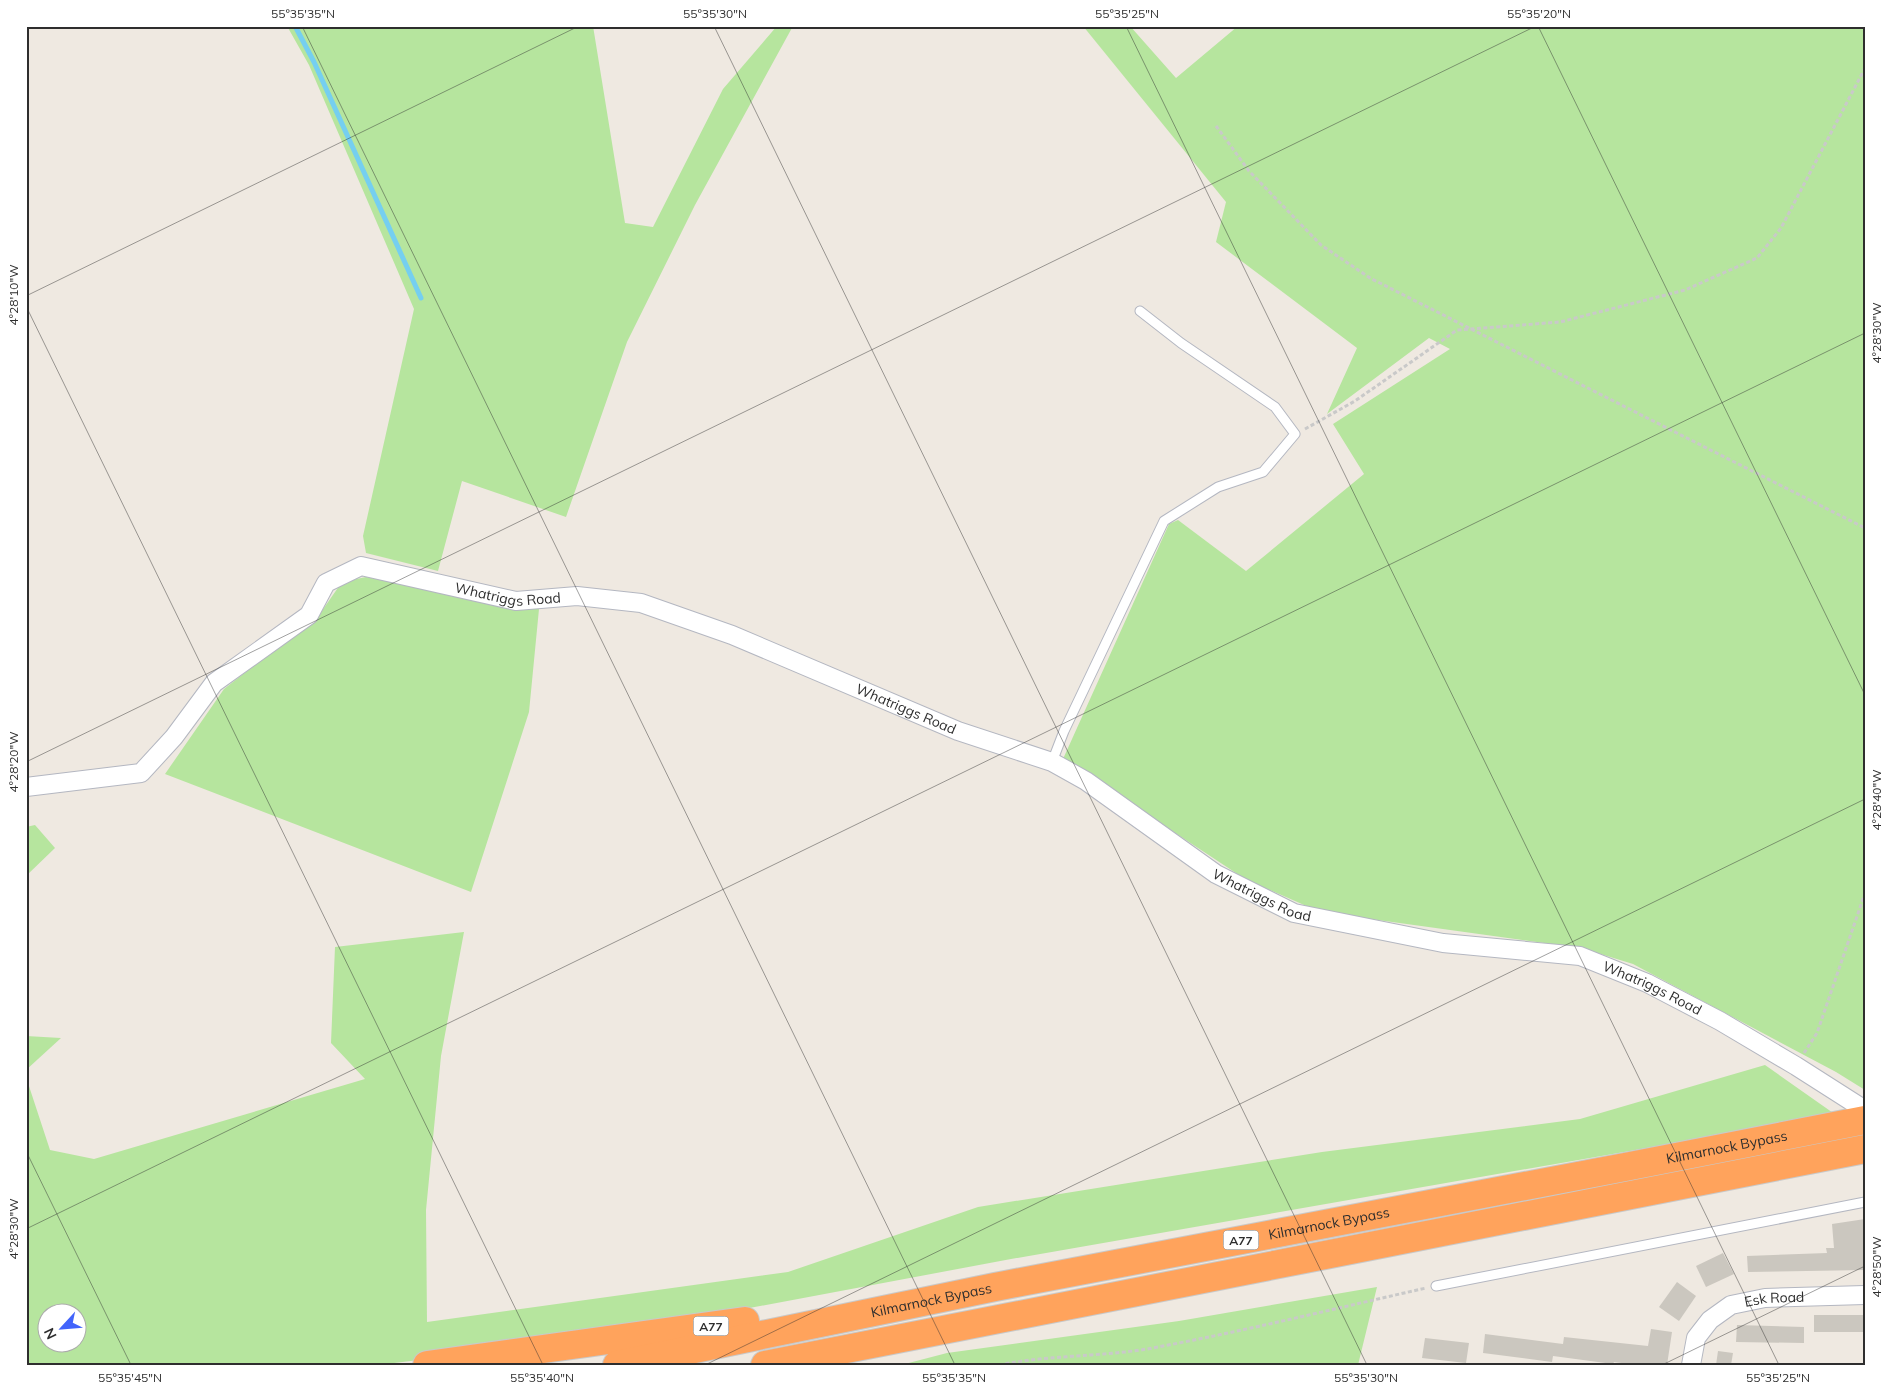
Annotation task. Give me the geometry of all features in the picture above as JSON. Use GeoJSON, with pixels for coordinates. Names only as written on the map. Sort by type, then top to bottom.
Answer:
{"type":"FeatureCollection","features":[{"type":"Feature","properties":{"kind":"highway","name":"Kilmarnock Bypass"},"geometry":{"type":"LineString","coordinates":[[617,1365],[995,1287],[1865,1120]]}},
{"type":"Feature","properties":{"kind":"highway","name":"Kilmarnock Bypass"},"geometry":{"type":"LineString","coordinates":[[765,1365],[1865,1149]]}},
{"type":"Feature","properties":{"kind":"highway","name":"A77"},"geometry":{"type":"LineString","coordinates":[[427,1365],[995,1287]]}},
{"type":"Feature","properties":{"kind":"highway","name":"A77"},"geometry":{"type":"LineString","coordinates":[[816,1365],[984,1323]]}},
{"type":"Feature","properties":{"kind":"street","name":"Whatriggs Road"},"geometry":{"type":"LineString","coordinates":[[26,787],[141,773],[174,737],[214,683],[309,615],[326,584],[361,566],[516,601],[577,596],[641,604],[732,635],[958,731],[1052,762],[1086,781],[1216,874],[1294,913],[1443,943],[1580,956],[1647,983],[1720,1021],[1865,1110]]}},
{"type":"Feature","properties":{"kind":"street","name":"Esk Road"},"geometry":{"type":"LineString","coordinates":[[1691,1365],[1696,1338],[1710,1320],[1731,1305],[1765,1298],[1865,1295]]}},
{"type":"Feature","properties":{"kind":"lane"},"geometry":{"type":"LineString","coordinates":[[1052,762],[1064,731],[1164,521],[1218,487],[1263,472],[1296,434],[1275,407],[1181,343],[1140,311]]}},
{"type":"Feature","properties":{"kind":"lane"},"geometry":{"type":"LineString","coordinates":[[1436,1286],[1865,1202]]}},
{"type":"Feature","properties":{"kind":"path"},"geometry":{"type":"LineString","coordinates":[[1296,434],[1355,401],[1457,330],[1560,322],[1685,290],[1757,258],[1781,228],[1865,68]]}},
{"type":"Feature","properties":{"kind":"path"},"geometry":{"type":"LineString","coordinates":[[1216,126],[1249,171],[1321,245],[1370,278],[1865,528]]}},
{"type":"Feature","properties":{"kind":"path"},"geometry":{"type":"LineString","coordinates":[[1796,1066],[1817,1033],[1865,893]]}},
{"type":"Feature","properties":{"kind":"path"},"geometry":{"type":"LineString","coordinates":[[999,1365],[1023,1360],[1145,1349],[1436,1286]]}},
{"type":"Feature","properties":{"kind":"green space"},"geometry":{"type":"Polygon","coordinates":[[[287,26],[593,26],[625,223],[653,227],[723,89],[777,26],[793,26],[695,205],[627,342],[566,517],[462,481],[438,571],[366,553],[363,536],[414,309],[309,65],[287,26]]]}},
{"type":"Feature","properties":{"kind":"green space"},"geometry":{"type":"Polygon","coordinates":[[[1083,26],[1130,26],[1176,78],[1238,26],[1865,26],[1865,1090],[1836,1072],[1633,964],[1581,948],[1320,912],[1245,879],[1063,759],[1169,524],[1178,520],[1246,571],[1364,474],[1333,424],[1450,349],[1429,338],[1327,414],[1357,348],[1216,242],[1226,202],[1083,26]]]}},
{"type":"Feature","properties":{"kind":"green space"},"geometry":{"type":"Polygon","coordinates":[[[366,577],[539,609],[529,712],[471,892],[165,774],[224,689],[319,615],[342,582],[366,577]]]}},
{"type":"Feature","properties":{"kind":"green space"},"geometry":{"type":"Polygon","coordinates":[[[35,825],[55,848],[26,876],[26,827],[35,825]]]}},
{"type":"Feature","properties":{"kind":"green space"},"geometry":{"type":"Polygon","coordinates":[[[464,932],[441,1056],[426,1210],[427,1322],[788,1272],[978,1207],[1322,1152],[1580,1119],[1765,1065],[1836,1115],[1011,1259],[574,1341],[378,1365],[26,1365],[26,1077],[50,1150],[94,1159],[365,1079],[331,1043],[335,947],[464,932]]]}},
{"type":"Feature","properties":{"kind":"green space"},"geometry":{"type":"Polygon","coordinates":[[[26,1036],[61,1038],[26,1070],[26,1036]]]}},
{"type":"Feature","properties":{"kind":"green space"},"geometry":{"type":"Polygon","coordinates":[[[1377,1287],[1358,1365],[901,1365],[947,1353],[1179,1321],[1377,1287]]]}},
{"type":"Feature","properties":{"kind":"building"},"geometry":{"type":"Polygon","coordinates":[[[1865,1219],[1865,1270],[1748,1272],[1747,1256],[1827,1253],[1826,1248],[1834,1248],[1832,1224],[1865,1219]]]}},
{"type":"Feature","properties":{"kind":"building"},"geometry":{"type":"Polygon","coordinates":[[[1723,1253],[1734,1274],[1706,1287],[1696,1266],[1723,1253]]]}},
{"type":"Feature","properties":{"kind":"building"},"geometry":{"type":"Polygon","coordinates":[[[1677,1282],[1696,1296],[1679,1321],[1659,1307],[1677,1282]]]}},
{"type":"Feature","properties":{"kind":"building"},"geometry":{"type":"Polygon","coordinates":[[[1814,1315],[1865,1315],[1865,1332],[1814,1332],[1814,1315]]]}},
{"type":"Feature","properties":{"kind":"building"},"geometry":{"type":"Polygon","coordinates":[[[1737,1325],[1804,1327],[1804,1343],[1736,1342],[1737,1325]]]}},
{"type":"Feature","properties":{"kind":"building"},"geometry":{"type":"Polygon","coordinates":[[[1651,1329],[1672,1332],[1667,1365],[1636,1365],[1614,1362],[1613,1364],[1553,1356],[1552,1362],[1483,1353],[1485,1334],[1563,1344],[1564,1337],[1648,1346],[1651,1329]]]}},
{"type":"Feature","properties":{"kind":"building"},"geometry":{"type":"Polygon","coordinates":[[[1425,1338],[1469,1343],[1466,1363],[1422,1358],[1425,1338]]]}},
{"type":"Feature","properties":{"kind":"building"},"geometry":{"type":"Polygon","coordinates":[[[1718,1351],[1733,1353],[1731,1365],[1716,1365],[1718,1351]]]}},
{"type":"Feature","properties":{"kind":"waterway"},"geometry":{"type":"LineString","coordinates":[[295,26],[314,62],[421,298]]}}]}
